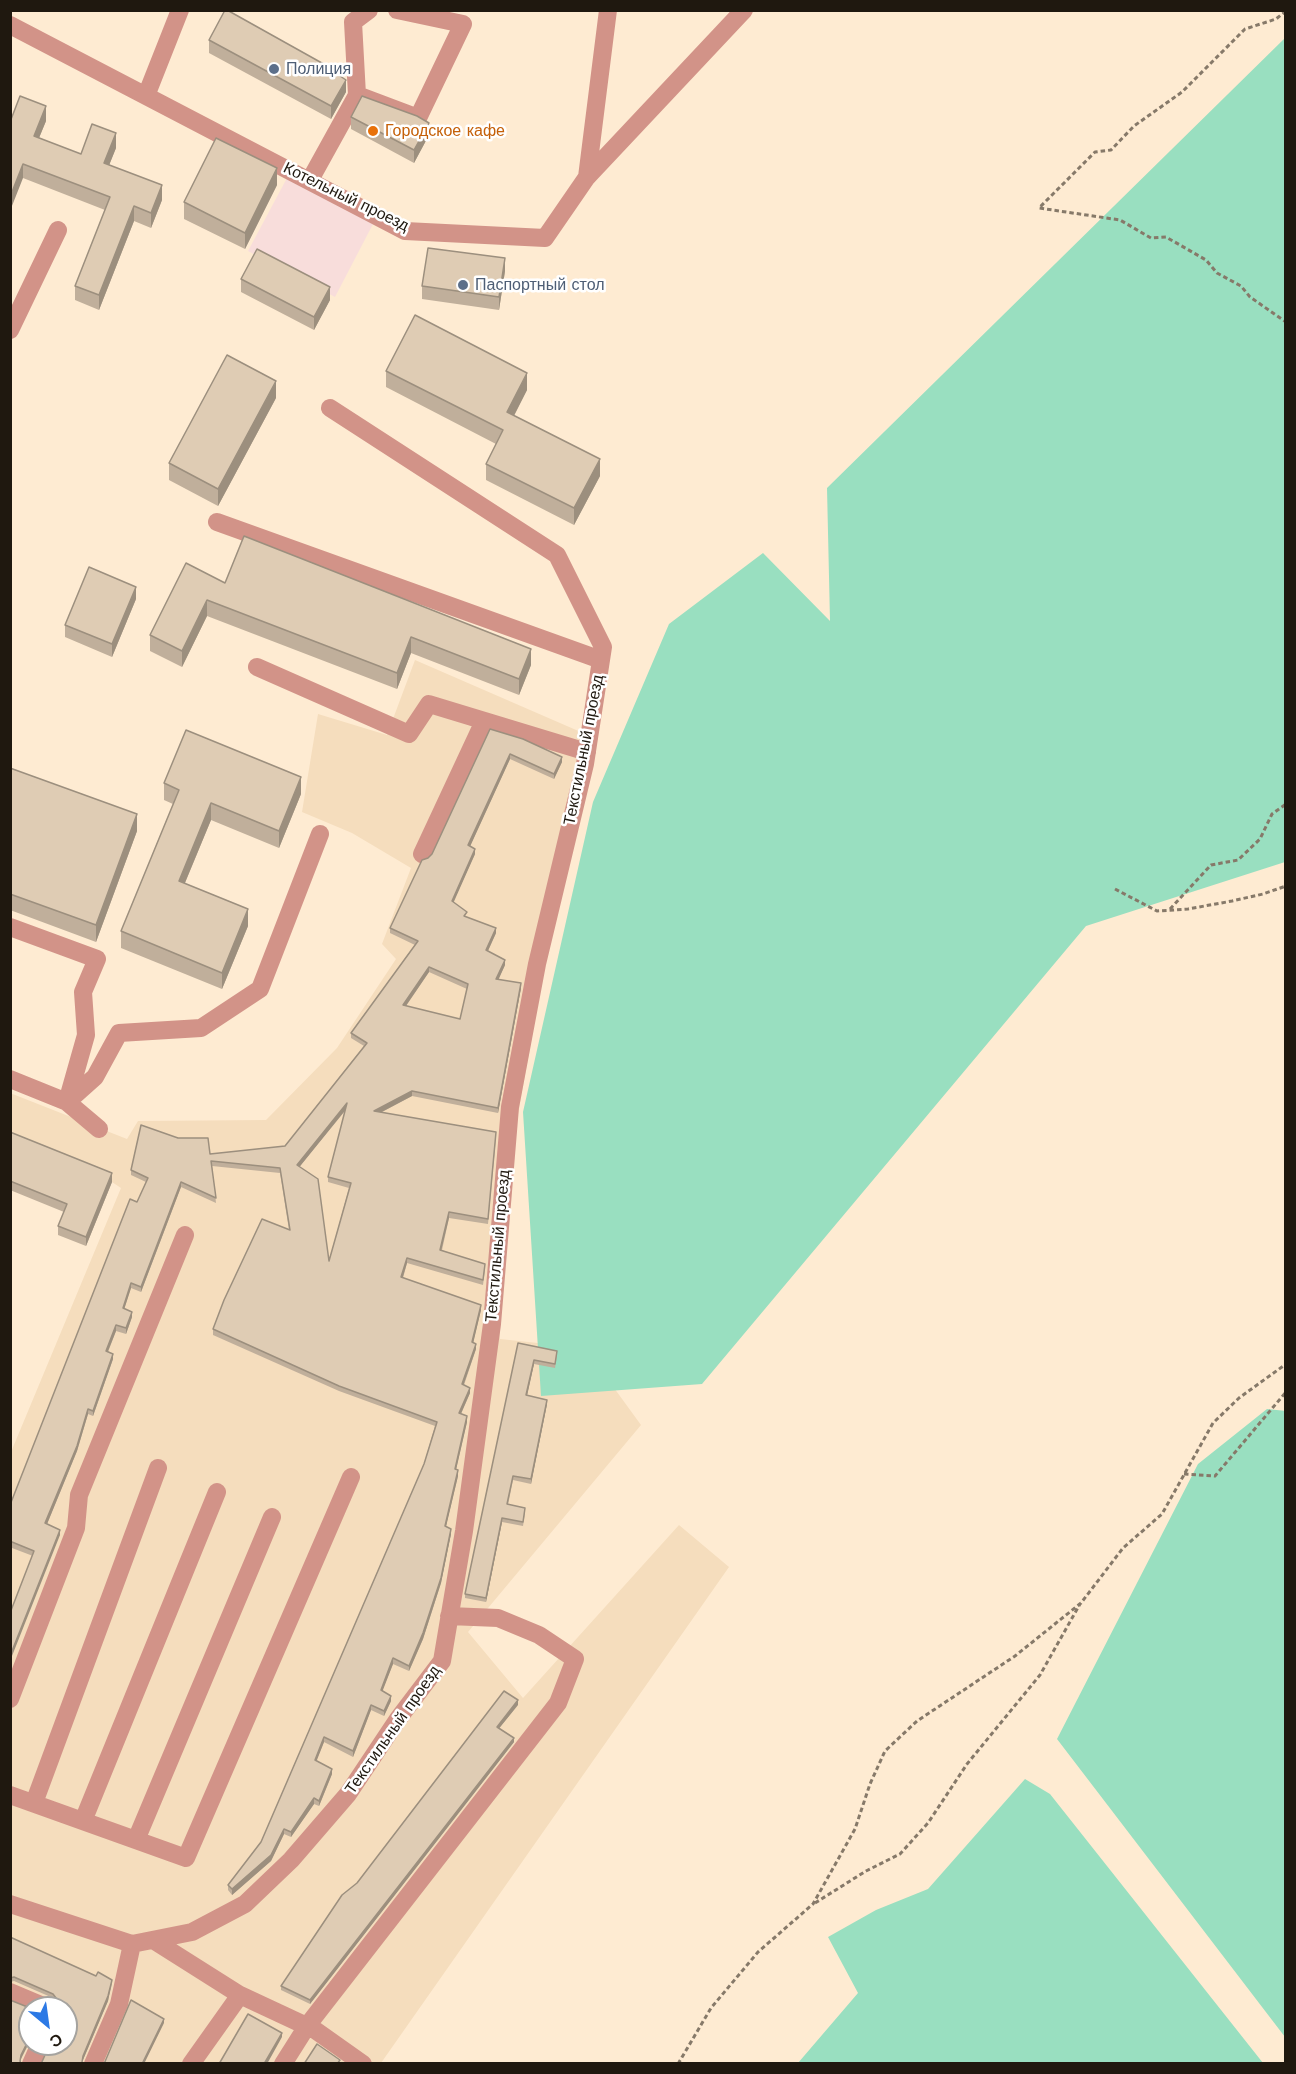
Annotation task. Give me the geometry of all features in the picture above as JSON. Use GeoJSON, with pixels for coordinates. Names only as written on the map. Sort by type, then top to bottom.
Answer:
{"type":"FeatureCollection","features":[{"type":"Feature","properties":{"kind":"street"},"geometry":{"type":"LineString","coordinates":[[146,96],[180,10]]}},
{"type":"Feature","properties":{"kind":"street"},"geometry":{"type":"LineString","coordinates":[[310,180],[357,95],[353,22],[369,10]]}},
{"type":"Feature","properties":{"kind":"street"},"geometry":{"type":"LineString","coordinates":[[357,95],[418,118],[463,24],[398,10]]}},
{"type":"Feature","properties":{"kind":"street","name":"Котельный проезд"},"geometry":{"type":"LineString","coordinates":[[10,25],[405,231],[545,238],[587,177],[608,10]]}},
{"type":"Feature","properties":{"kind":"street"},"geometry":{"type":"LineString","coordinates":[[587,177],[744,10]]}},
{"type":"Feature","properties":{"kind":"street"},"geometry":{"type":"LineString","coordinates":[[10,330],[58,230]]}},
{"type":"Feature","properties":{"kind":"street","name":"Текстильный проезд"},"geometry":{"type":"LineString","coordinates":[[10,1904],[132,1944],[192,1932],[244,1904],[291,1860],[348,1794],[398,1719],[442,1661],[464,1531],[492,1324],[510,1107],[537,964],[587,752],[603,646],[557,555],[330,408]]}},
{"type":"Feature","properties":{"kind":"street"},"geometry":{"type":"LineString","coordinates":[[217,522],[601,660]]}},
{"type":"Feature","properties":{"kind":"street"},"geometry":{"type":"LineString","coordinates":[[256,667],[409,734],[429,704],[587,752]]}},
{"type":"Feature","properties":{"kind":"street"},"geometry":{"type":"LineString","coordinates":[[422,854],[484,721]]}},
{"type":"Feature","properties":{"kind":"street"},"geometry":{"type":"LineString","coordinates":[[67,1102],[95,1077],[119,1033],[201,1028],[260,989],[320,834]]}},
{"type":"Feature","properties":{"kind":"street"},"geometry":{"type":"LineString","coordinates":[[10,927],[97,958],[83,992],[86,1035],[67,1102]]}},
{"type":"Feature","properties":{"kind":"street"},"geometry":{"type":"LineString","coordinates":[[10,1079],[67,1102],[99,1129]]}},
{"type":"Feature","properties":{"kind":"street"},"geometry":{"type":"LineString","coordinates":[[10,1698],[76,1528],[79,1496],[185,1234]]}},
{"type":"Feature","properties":{"kind":"street"},"geometry":{"type":"LineString","coordinates":[[34,1803],[158,1468]]}},
{"type":"Feature","properties":{"kind":"street"},"geometry":{"type":"LineString","coordinates":[[10,1795],[186,1858],[351,1477]]}},
{"type":"Feature","properties":{"kind":"street"},"geometry":{"type":"LineString","coordinates":[[83,1821],[217,1492]]}},
{"type":"Feature","properties":{"kind":"street"},"geometry":{"type":"LineString","coordinates":[[136,1840],[272,1517]]}},
{"type":"Feature","properties":{"kind":"street"},"geometry":{"type":"LineString","coordinates":[[284,2064],[307,2026],[558,1703],[575,1659],[539,1635],[498,1618],[449,1616]]}},
{"type":"Feature","properties":{"kind":"street"},"geometry":{"type":"LineString","coordinates":[[153,1940],[240,1995],[307,2026],[363,2064]]}},
{"type":"Feature","properties":{"kind":"street"},"geometry":{"type":"LineString","coordinates":[[93,2064],[119,2004],[132,1944]]}},
{"type":"Feature","properties":{"kind":"street"},"geometry":{"type":"LineString","coordinates":[[191,2064],[240,1995]]}},
{"type":"Feature","properties":{"kind":"path"},"geometry":{"type":"LineString","coordinates":[[1286,11],[1276,19],[1245,29],[1182,92],[1134,126],[1111,150],[1095,152],[1039,208],[1120,220],[1151,238],[1166,237],[1206,260],[1217,273],[1242,286],[1250,297],[1286,322]]}},
{"type":"Feature","properties":{"kind":"path"},"geometry":{"type":"LineString","coordinates":[[1169,910],[1211,865],[1238,860],[1260,839],[1272,814],[1286,804]]}},
{"type":"Feature","properties":{"kind":"path"},"geometry":{"type":"LineString","coordinates":[[1115,889],[1156,911],[1188,909],[1232,901],[1286,886]]}},
{"type":"Feature","properties":{"kind":"path"},"geometry":{"type":"LineString","coordinates":[[678,2064],[711,2008],[758,1952],[813,1904],[866,1871],[900,1854],[928,1823],[967,1764],[1040,1675],[1081,1603],[1124,1548],[1162,1514],[1213,1423],[1239,1398],[1286,1364]]}},
{"type":"Feature","properties":{"kind":"path"},"geometry":{"type":"LineString","coordinates":[[1184,1474],[1215,1476],[1286,1392]]}},
{"type":"Feature","properties":{"kind":"path"},"geometry":{"type":"LineString","coordinates":[[813,1904],[855,1829],[870,1784],[885,1751],[916,1721],[1015,1656],[1081,1603]]}},
{"type":"Feature","properties":{"kind":"shaded area"},"geometry":{"type":"Polygon","coordinates":[[[287,178],[373,224],[335,297],[248,251],[287,178]]]}},
{"type":"Feature","properties":{"kind":"shaded area"},"geometry":{"type":"Polygon","coordinates":[[[415,660],[583,733],[554,913],[494,1249],[500,1339],[585,1348],[641,1425],[468,1632],[523,1698],[679,1525],[729,1567],[381,2063],[11,2063],[11,1452],[121,1188],[112,1182],[11,1141],[10,1093],[127,1139],[138,1121],[266,1120],[337,1048],[396,959],[382,944],[411,868],[352,833],[302,812],[318,714],[387,735],[415,660]]]}},
{"type":"Feature","properties":{"kind":"green space"},"geometry":{"type":"Polygon","coordinates":[[[1285,38],[1285,862],[1086,926],[702,1384],[541,1396],[523,1112],[593,802],[669,624],[763,553],[830,621],[827,488],[1285,38]]]}},
{"type":"Feature","properties":{"kind":"green space"},"geometry":{"type":"Polygon","coordinates":[[[1267,1409],[1286,1411],[1285,2037],[1057,1739],[1198,1464],[1267,1409]]]}},
{"type":"Feature","properties":{"kind":"green space"},"geometry":{"type":"Polygon","coordinates":[[[1025,1779],[1050,1794],[1263,2063],[798,2063],[858,1993],[828,1937],[876,1910],[928,1889],[1025,1779]]]}},
{"type":"Feature","properties":{"kind":"building","name":"Полиция"},"geometry":{"type":"Polygon","coordinates":[[[225,10],[338,72],[337,74],[346,80],[331,106],[209,40],[225,10]]]}},
{"type":"Feature","properties":{"kind":"building"},"geometry":{"type":"Polygon","coordinates":[[[20,96],[46,106],[34,136],[81,154],[92,124],[116,133],[104,163],[162,185],[151,213],[134,206],[99,295],[75,286],[110,197],[23,164],[10,197],[10,122],[20,96]]]}},
{"type":"Feature","properties":{"kind":"building"},"geometry":{"type":"Polygon","coordinates":[[[362,96],[417,116],[429,123],[414,150],[351,117],[362,96]]]}},
{"type":"Feature","properties":{"kind":"building"},"geometry":{"type":"Polygon","coordinates":[[[216,138],[277,168],[245,233],[184,202],[216,138]]]}},
{"type":"Feature","properties":{"kind":"building","name":"Паспортный стол"},"geometry":{"type":"Polygon","coordinates":[[[428,248],[505,258],[499,297],[422,286],[428,248]]]}},
{"type":"Feature","properties":{"kind":"building"},"geometry":{"type":"Polygon","coordinates":[[[257,249],[330,287],[314,317],[241,279],[257,249]]]}},
{"type":"Feature","properties":{"kind":"building"},"geometry":{"type":"Polygon","coordinates":[[[415,315],[527,373],[507,412],[600,459],[574,508],[486,464],[503,430],[386,371],[415,315]]]}},
{"type":"Feature","properties":{"kind":"building"},"geometry":{"type":"Polygon","coordinates":[[[227,355],[276,381],[218,489],[169,463],[227,355]]]}},
{"type":"Feature","properties":{"kind":"building"},"geometry":{"type":"Polygon","coordinates":[[[244,536],[531,649],[519,679],[411,637],[397,673],[207,600],[182,651],[150,635],[186,563],[225,583],[244,536]]]}},
{"type":"Feature","properties":{"kind":"building"},"geometry":{"type":"Polygon","coordinates":[[[89,567],[136,587],[112,644],[65,625],[89,567]]]}},
{"type":"Feature","properties":{"kind":"building"},"geometry":{"type":"Polygon","coordinates":[[[490,729],[523,739],[562,757],[554,774],[510,754],[468,845],[475,849],[452,901],[467,912],[464,916],[496,928],[486,950],[505,960],[496,979],[521,983],[498,1108],[412,1091],[374,1111],[496,1132],[488,1219],[449,1212],[440,1250],[485,1264],[483,1280],[407,1258],[401,1277],[481,1305],[472,1342],[476,1344],[462,1384],[470,1388],[459,1413],[467,1416],[445,1526],[451,1529],[441,1578],[423,1633],[409,1666],[393,1658],[381,1690],[391,1696],[384,1711],[371,1705],[353,1751],[324,1737],[315,1760],[332,1769],[319,1801],[314,1798],[291,1832],[284,1829],[271,1855],[232,1889],[228,1885],[261,1842],[424,1464],[437,1422],[339,1386],[213,1329],[262,1219],[290,1230],[280,1168],[211,1161],[216,1198],[181,1182],[141,1287],[131,1283],[123,1308],[132,1312],[126,1328],[116,1325],[106,1351],[113,1354],[93,1411],[88,1409],[77,1446],[45,1523],[60,1530],[10,1656],[10,1613],[34,1551],[12,1542],[10,1546],[10,1505],[130,1199],[137,1202],[148,1178],[131,1170],[141,1125],[178,1138],[208,1138],[210,1154],[285,1146],[367,1043],[351,1033],[418,941],[390,928],[422,860],[432,854],[490,729]],[[429,967],[403,1005],[460,1019],[468,984],[429,967]],[[347,1103],[297,1165],[318,1179],[329,1261],[351,1183],[328,1177],[347,1103]]]}},
{"type":"Feature","properties":{"kind":"building"},"geometry":{"type":"Polygon","coordinates":[[[186,730],[301,777],[279,831],[211,803],[179,881],[248,909],[222,973],[121,931],[179,790],[164,783],[186,730]]]}},
{"type":"Feature","properties":{"kind":"building"},"geometry":{"type":"Polygon","coordinates":[[[10,768],[137,814],[96,925],[10,894],[10,768]]]}},
{"type":"Feature","properties":{"kind":"building"},"geometry":{"type":"Polygon","coordinates":[[[10,1132],[112,1173],[86,1237],[58,1226],[67,1204],[10,1181],[10,1132]]]}},
{"type":"Feature","properties":{"kind":"building"},"geometry":{"type":"Polygon","coordinates":[[[518,1343],[557,1351],[555,1364],[534,1360],[526,1395],[547,1400],[531,1479],[513,1476],[507,1504],[525,1508],[523,1522],[502,1518],[486,1598],[465,1594],[518,1343]]]}},
{"type":"Feature","properties":{"kind":"building"},"geometry":{"type":"Polygon","coordinates":[[[504,1691],[518,1700],[497,1727],[514,1738],[310,2000],[281,1986],[342,1895],[357,1883],[504,1691]]]}},
{"type":"Feature","properties":{"kind":"building"},"geometry":{"type":"Polygon","coordinates":[[[10,1937],[96,1976],[98,1972],[112,1980],[108,1996],[83,2056],[83,2064],[41,2064],[45,2056],[78,2056],[78,1996],[54,1996],[14,1977],[10,1978],[10,1937]]]}},
{"type":"Feature","properties":{"kind":"building"},"geometry":{"type":"Polygon","coordinates":[[[10,2000],[18,2003],[18,2056],[21,2056],[21,2064],[10,2064],[10,2000]]]}},
{"type":"Feature","properties":{"kind":"building"},"geometry":{"type":"Polygon","coordinates":[[[131,2000],[164,2019],[142,2064],[104,2064],[131,2000]]]}},
{"type":"Feature","properties":{"kind":"building"},"geometry":{"type":"Polygon","coordinates":[[[248,2014],[282,2033],[264,2064],[219,2064],[248,2014]]]}},
{"type":"Feature","properties":{"kind":"building"},"geometry":{"type":"Polygon","coordinates":[[[317,2044],[340,2060],[337,2064],[304,2064],[317,2044]]]}},
{"type":"Feature","properties":{"kind":"place","name":"Полиция"},"geometry":{"type":"Point","coordinates":[274,69]}},
{"type":"Feature","properties":{"kind":"place","name":"Городское кафе"},"geometry":{"type":"Point","coordinates":[373,131]}},
{"type":"Feature","properties":{"kind":"place","name":"Паспортный стол"},"geometry":{"type":"Point","coordinates":[463,285]}}]}
